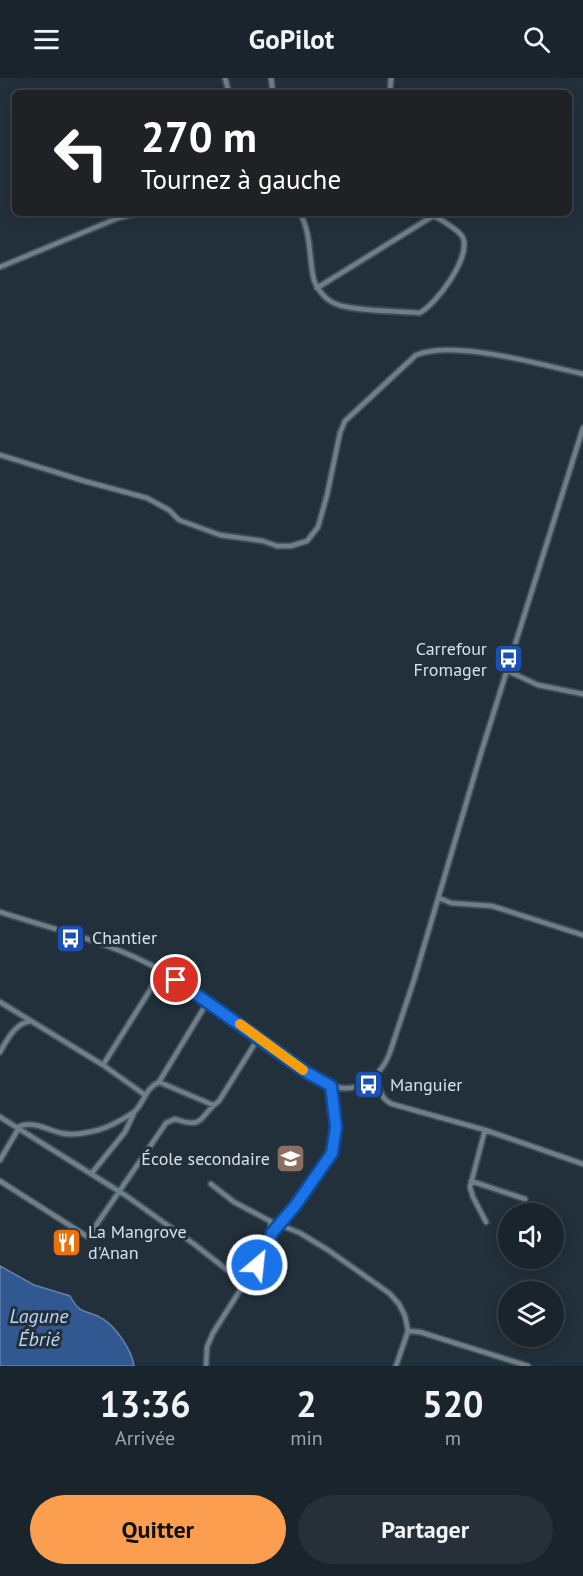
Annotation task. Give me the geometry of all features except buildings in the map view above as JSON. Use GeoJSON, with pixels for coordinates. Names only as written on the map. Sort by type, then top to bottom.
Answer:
{"type":"FeatureCollection","features":[{"type":"Feature","properties":{"kind":"street"},"geometry":{"type":"LineString","coordinates":[[0,267],[127,216]]}},
{"type":"Feature","properties":{"kind":"street"},"geometry":{"type":"LineString","coordinates":[[301,216],[307,231],[313,278],[317,288],[335,304],[422,312],[455,274],[464,242],[463,237],[434,216]]}},
{"type":"Feature","properties":{"kind":"street"},"geometry":{"type":"LineString","coordinates":[[317,288],[428,216]]}},
{"type":"Feature","properties":{"kind":"street"},"geometry":{"type":"LineString","coordinates":[[0,455],[147,498],[169,510],[179,520],[220,535],[262,541],[277,546],[291,546],[307,541],[318,527],[340,433],[345,422],[416,355],[423,352],[458,351],[492,353],[583,374]]}},
{"type":"Feature","properties":{"kind":"street"},"geometry":{"type":"LineString","coordinates":[[0,912],[130,954],[162,971],[306,1072],[331,1086],[344,1088],[359,1086],[377,1074],[386,1064],[389,1055],[583,428]]}},
{"type":"Feature","properties":{"kind":"street"},"geometry":{"type":"LineString","coordinates":[[508,671],[538,685],[583,694]]}},
{"type":"Feature","properties":{"kind":"street"},"geometry":{"type":"LineString","coordinates":[[439,898],[451,903],[492,906],[583,935]]}},
{"type":"Feature","properties":{"kind":"street"},"geometry":{"type":"LineString","coordinates":[[103,1065],[162,971]]}},
{"type":"Feature","properties":{"kind":"street"},"geometry":{"type":"LineString","coordinates":[[0,1002],[47,1029],[145,1095]]}},
{"type":"Feature","properties":{"kind":"street"},"geometry":{"type":"LineString","coordinates":[[91,1174],[125,1132],[145,1095],[159,1082],[208,1002]]}},
{"type":"Feature","properties":{"kind":"street"},"geometry":{"type":"LineString","coordinates":[[0,1052],[11,1034],[22,1023],[30,1021]]}},
{"type":"Feature","properties":{"kind":"street"},"geometry":{"type":"LineString","coordinates":[[0,1181],[88,1237],[147,1148],[154,1143],[166,1124],[176,1119],[193,1124],[199,1122],[219,1101],[259,1037]]}},
{"type":"Feature","properties":{"kind":"street"},"geometry":{"type":"LineString","coordinates":[[377,1074],[379,1089],[386,1101],[485,1130],[583,1164]]}},
{"type":"Feature","properties":{"kind":"street"},"geometry":{"type":"LineString","coordinates":[[159,1082],[213,1105]]}},
{"type":"Feature","properties":{"kind":"street"},"geometry":{"type":"LineString","coordinates":[[272,1233],[332,1153],[336,1127],[331,1086]]}},
{"type":"Feature","properties":{"kind":"street"},"geometry":{"type":"LineString","coordinates":[[0,1160],[18,1129],[26,1124],[63,1134],[90,1132],[102,1129],[135,1111]]}},
{"type":"Feature","properties":{"kind":"street"},"geometry":{"type":"LineString","coordinates":[[0,1117],[119,1192],[194,1244],[245,1284]]}},
{"type":"Feature","properties":{"kind":"street"},"geometry":{"type":"LineString","coordinates":[[485,1130],[470,1188],[472,1197],[486,1222]]}},
{"type":"Feature","properties":{"kind":"street"},"geometry":{"type":"LineString","coordinates":[[471,1181],[525,1199]]}},
{"type":"Feature","properties":{"kind":"street"},"geometry":{"type":"LineString","coordinates":[[211,1184],[234,1202],[328,1250],[389,1293],[399,1304],[405,1316],[408,1331],[396,1366]]}},
{"type":"Feature","properties":{"kind":"street"},"geometry":{"type":"LineString","coordinates":[[206,1366],[207,1347],[213,1333],[268,1246],[272,1233],[270,1221]]}},
{"type":"Feature","properties":{"kind":"street"},"geometry":{"type":"LineString","coordinates":[[408,1331],[420,1332],[528,1366]]}},
{"type":"Feature","properties":{"kind":"water","name":"Lagune Ébrié"},"geometry":{"type":"Polygon","coordinates":[[[0,1266],[34,1285],[70,1296],[81,1310],[103,1319],[123,1340],[134,1366],[0,1366],[0,1266]]]}},
{"type":"Feature","properties":{"kind":"slow traffic"},"geometry":{"type":"LineString","coordinates":[[240,1024],[303,1070]]}},
{"type":"Feature","properties":{"kind":"place","name":"Carrefour Fromager"},"geometry":{"type":"Point","coordinates":[508,659]}},
{"type":"Feature","properties":{"kind":"place","name":"Chantier"},"geometry":{"type":"Point","coordinates":[71,938]}},
{"type":"Feature","properties":{"kind":"place","name":"Manguier"},"geometry":{"type":"Point","coordinates":[369,1085]}},
{"type":"Feature","properties":{"kind":"place","name":"École secondaire"},"geometry":{"type":"Point","coordinates":[291,1159]}},
{"type":"Feature","properties":{"kind":"place","name":"La Mangrove d'Anan"},"geometry":{"type":"Point","coordinates":[67,1242]}},
{"type":"Feature","properties":{"kind":"route"},"geometry":{"type":"LineString","coordinates":[[176,980],[306,1072],[331,1086],[336,1127],[332,1153],[295,1206],[272,1233],[268,1246],[257,1265]]}}]}
